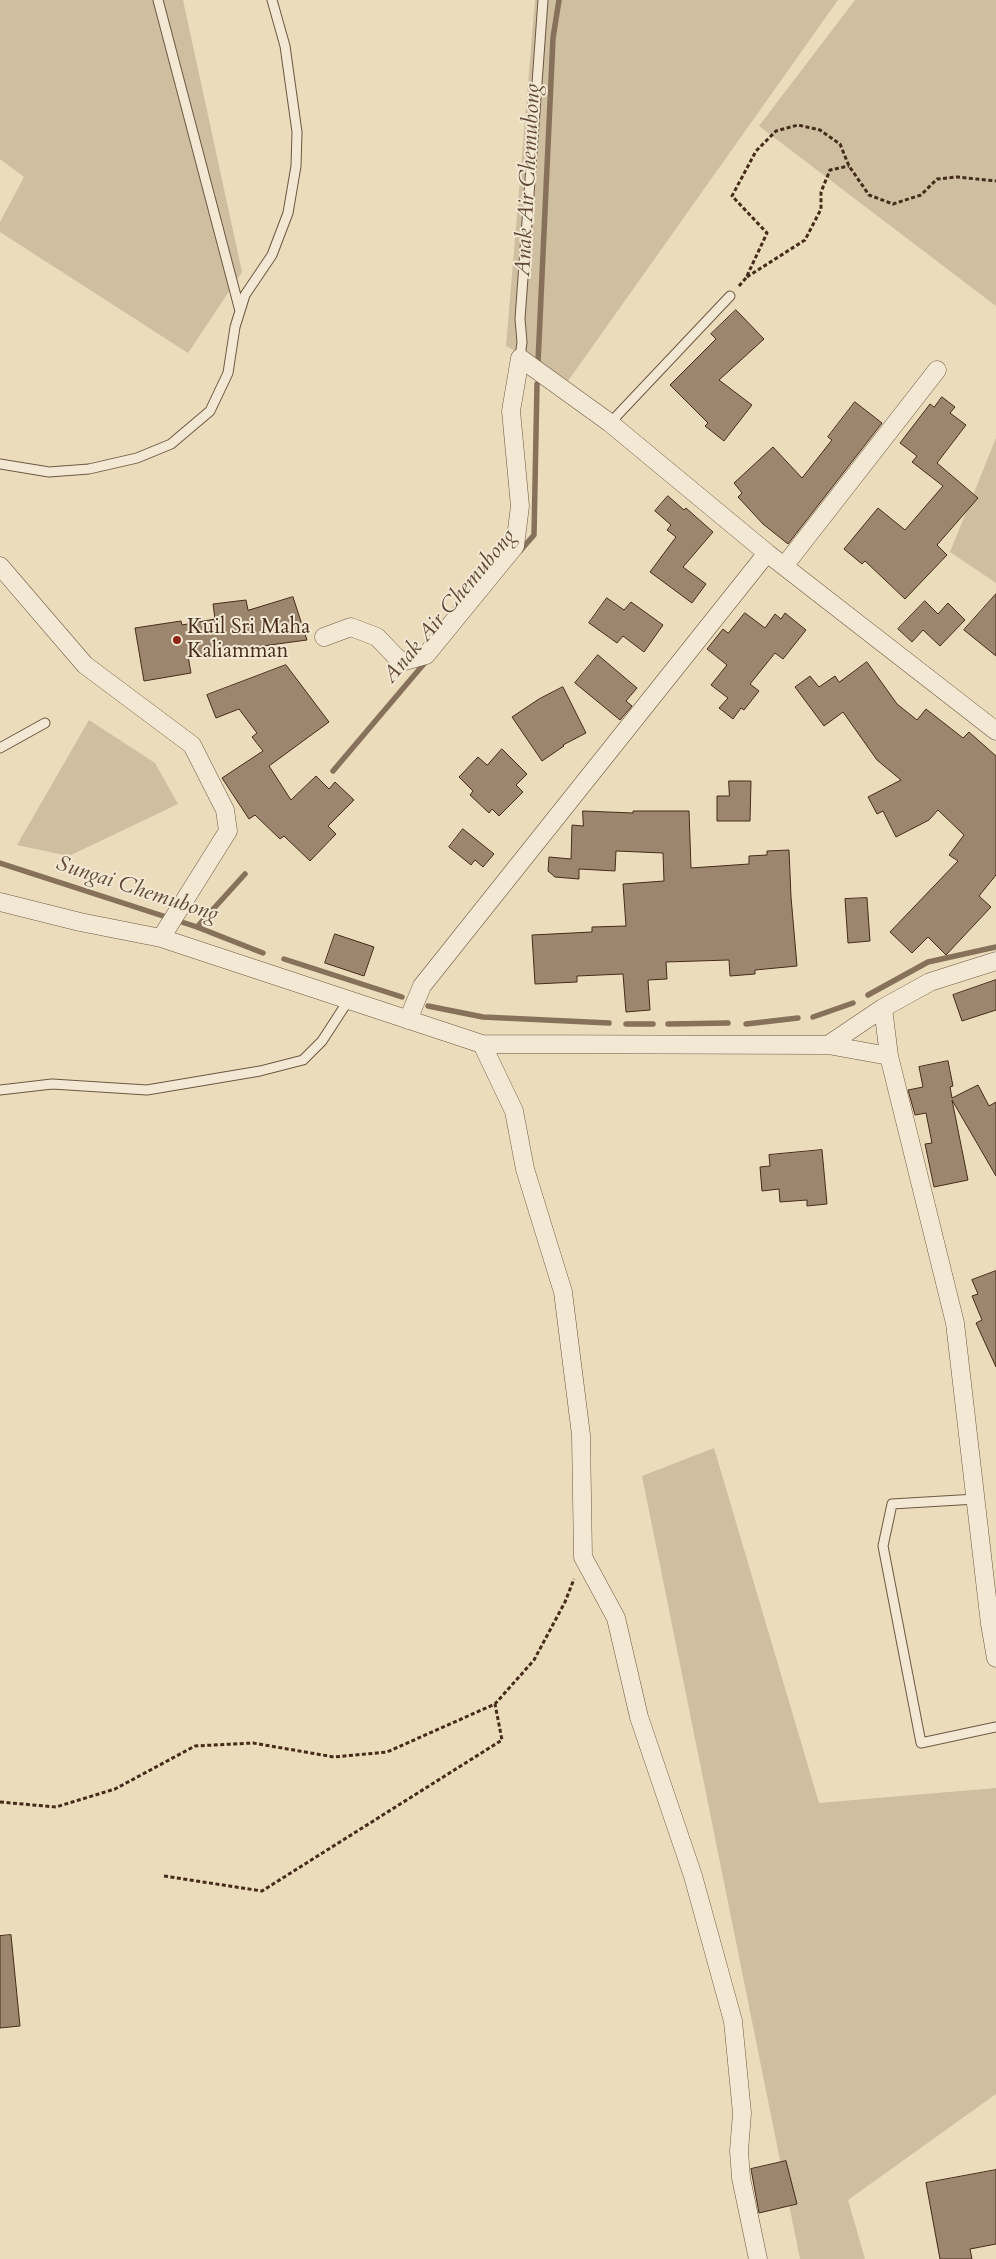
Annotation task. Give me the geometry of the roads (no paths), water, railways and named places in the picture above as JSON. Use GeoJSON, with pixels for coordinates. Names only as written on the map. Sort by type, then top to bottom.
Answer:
{"type":"FeatureCollection","features":[{"type":"Feature","properties":{"kind":"street"},"geometry":{"type":"LineString","coordinates":[[324,637],[351,628],[377,637],[401,662],[426,655],[515,546],[520,506],[511,411],[520,358],[610,424],[767,553],[785,565],[996,731]]}},
{"type":"Feature","properties":{"kind":"street"},"geometry":{"type":"LineString","coordinates":[[785,565],[938,370]]}},
{"type":"Feature","properties":{"kind":"street"},"geometry":{"type":"LineString","coordinates":[[408,1020],[422,986],[767,553]]}},
{"type":"Feature","properties":{"kind":"street"},"geometry":{"type":"LineString","coordinates":[[0,566],[85,666],[192,745],[226,810],[228,831],[163,936]]}},
{"type":"Feature","properties":{"kind":"street"},"geometry":{"type":"LineString","coordinates":[[0,902],[80,922],[163,936],[348,1001],[482,1044],[828,1045],[889,1056]]}},
{"type":"Feature","properties":{"kind":"street"},"geometry":{"type":"LineString","coordinates":[[828,1045],[883,1008],[930,982],[996,961]]}},
{"type":"Feature","properties":{"kind":"street"},"geometry":{"type":"LineString","coordinates":[[883,1008],[889,1056],[956,1323],[990,1624],[996,1658]]}},
{"type":"Feature","properties":{"kind":"street"},"geometry":{"type":"LineString","coordinates":[[482,1044],[514,1111],[525,1169],[563,1292],[582,1435],[584,1557],[616,1618],[639,1717],[693,1876],[733,2021],[742,2113],[739,2151],[741,2178],[758,2259]]}},
{"type":"Feature","properties":{"kind":"lane"},"geometry":{"type":"LineString","coordinates":[[158,0],[240,311]]}},
{"type":"Feature","properties":{"kind":"lane"},"geometry":{"type":"LineString","coordinates":[[0,464],[49,472],[89,469],[136,458],[171,444],[210,411],[228,372],[235,327],[245,295],[272,255],[288,213],[296,166],[297,132],[286,46],[272,0]]}},
{"type":"Feature","properties":{"kind":"lane"},"geometry":{"type":"LineString","coordinates":[[520,358],[522,342],[520,319],[543,0]]}},
{"type":"Feature","properties":{"kind":"lane"},"geometry":{"type":"LineString","coordinates":[[610,424],[730,296]]}},
{"type":"Feature","properties":{"kind":"lane"},"geometry":{"type":"LineString","coordinates":[[0,748],[44,723]]}},
{"type":"Feature","properties":{"kind":"lane"},"geometry":{"type":"LineString","coordinates":[[0,1090],[52,1084],[147,1090],[260,1071],[303,1060],[322,1041],[348,1001]]}},
{"type":"Feature","properties":{"kind":"lane"},"geometry":{"type":"LineString","coordinates":[[976,1498],[892,1504],[882,1546],[921,1743],[996,1727]]}},
{"type":"Feature","properties":{"kind":"waterway","name":"Anak Air Chemubong"},"geometry":{"type":"LineString","coordinates":[[538,362],[553,38],[559,0]]}},
{"type":"Feature","properties":{"kind":"waterway","name":"Anak Air Chemubong"},"geometry":{"type":"LineString","coordinates":[[520,551],[534,535],[537,384]]}},
{"type":"Feature","properties":{"kind":"waterway","name":"Anak Air Chemubong"},"geometry":{"type":"LineString","coordinates":[[333,771],[428,659]]}},
{"type":"Feature","properties":{"kind":"waterway","name":"Sungai Chemubong"},"geometry":{"type":"LineString","coordinates":[[0,863],[197,927],[263,953]]}},
{"type":"Feature","properties":{"kind":"waterway","name":"Anak Air Chemubong"},"geometry":{"type":"LineString","coordinates":[[197,927],[245,874]]}},
{"type":"Feature","properties":{"kind":"waterway","name":"Sungai Chemubong"},"geometry":{"type":"LineString","coordinates":[[868,995],[928,962],[996,947]]}},
{"type":"Feature","properties":{"kind":"waterway","name":"Sungai Chemubong"},"geometry":{"type":"LineString","coordinates":[[284,959],[402,997]]}},
{"type":"Feature","properties":{"kind":"waterway","name":"Sungai Chemubong"},"geometry":{"type":"LineString","coordinates":[[813,1017],[853,1003]]}},
{"type":"Feature","properties":{"kind":"waterway","name":"Sungai Chemubong"},"geometry":{"type":"LineString","coordinates":[[428,1006],[483,1017],[609,1023]]}},
{"type":"Feature","properties":{"kind":"waterway","name":"Sungai Chemubong"},"geometry":{"type":"LineString","coordinates":[[746,1024],[798,1018]]}},
{"type":"Feature","properties":{"kind":"waterway","name":"Sungai Chemubong"},"geometry":{"type":"LineString","coordinates":[[668,1024],[728,1023]]}},
{"type":"Feature","properties":{"kind":"waterway","name":"Sungai Chemubong"},"geometry":{"type":"LineString","coordinates":[[626,1024],[653,1024]]}},
{"type":"Feature","properties":{"kind":"place","name":"Kuil Sri Maha Kaliamman"},"geometry":{"type":"Point","coordinates":[177,640]}}]}
